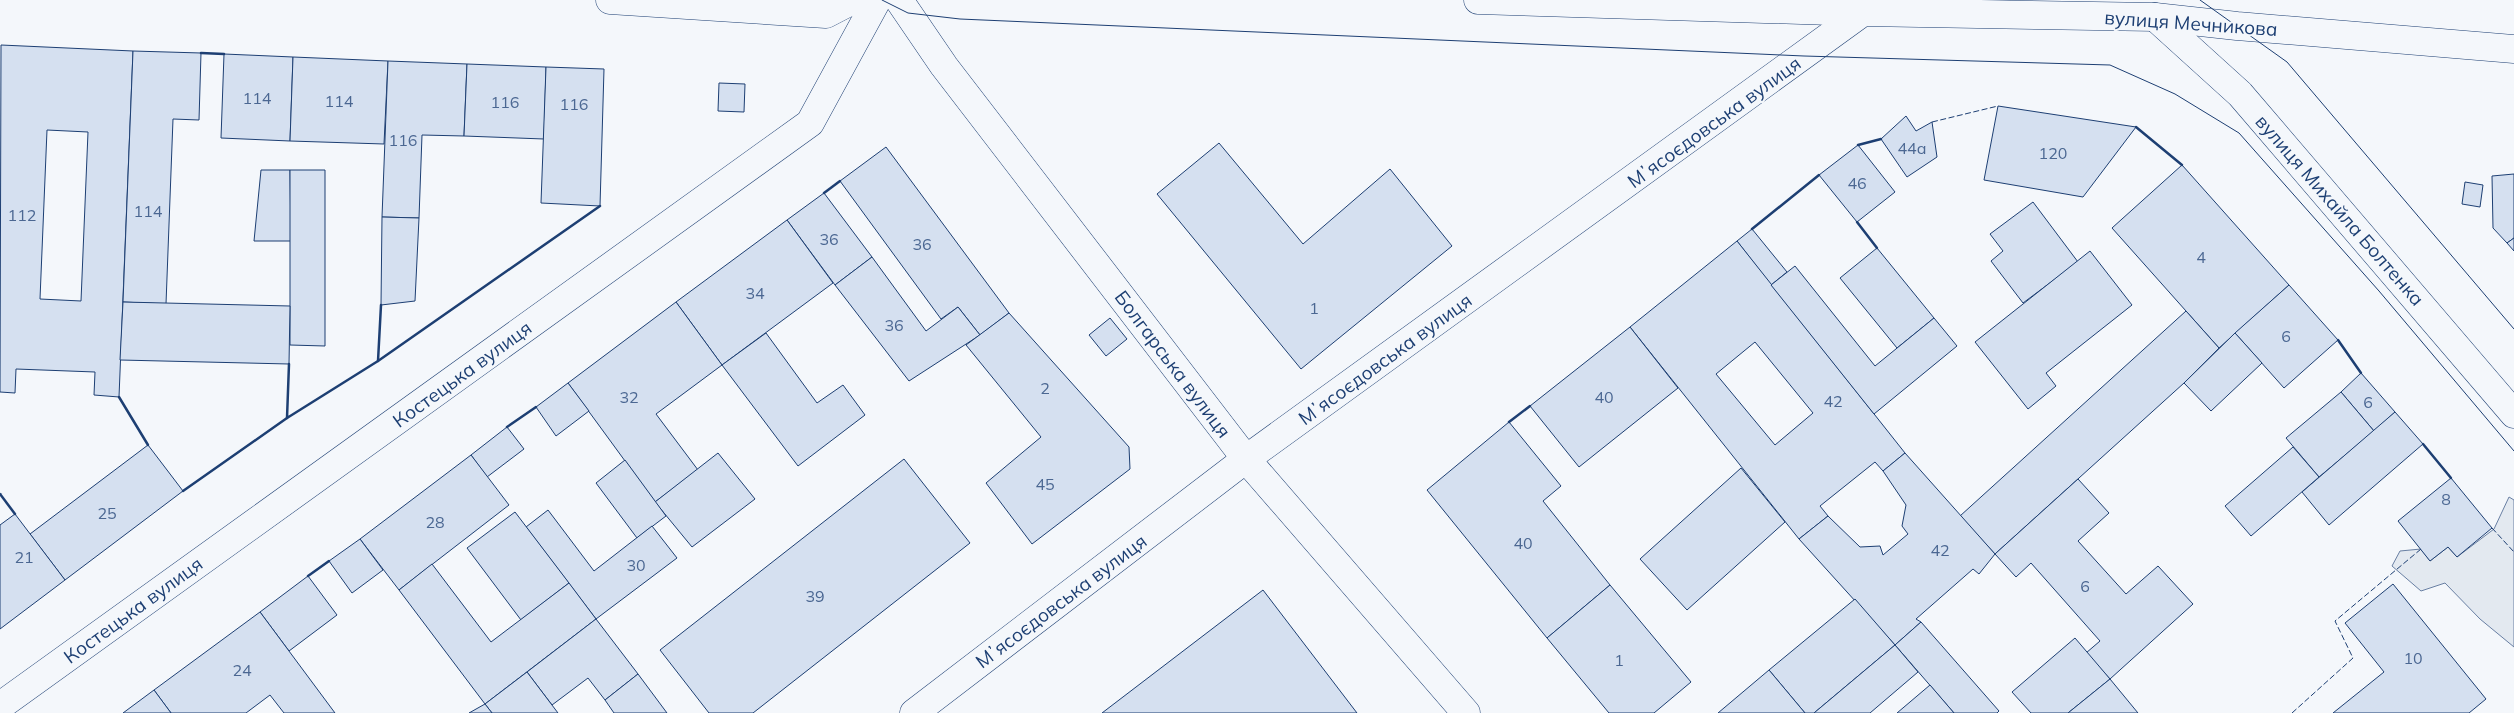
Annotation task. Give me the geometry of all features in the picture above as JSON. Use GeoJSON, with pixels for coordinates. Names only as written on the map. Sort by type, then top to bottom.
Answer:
{"type":"FeatureCollection","features":[{"type":"Feature","properties":{"kind":"street"},"geometry":{"type":"LineString","coordinates":[[610,0],[826,14],[853,0]]}},
{"type":"Feature","properties":{"kind":"street","name":"Костецька вулиця"},"geometry":{"type":"LineString","coordinates":[[0,706],[810,123],[877,0]]}},
{"type":"Feature","properties":{"kind":"street","name":"Болгарська вулиця"},"geometry":{"type":"LineString","coordinates":[[899,0],[944,66],[1246,459],[1466,713]]}},
{"type":"Feature","properties":{"kind":"street","name":"вулиця Мечникова"},"geometry":{"type":"LineString","coordinates":[[1478,0],[1863,12],[2155,17],[2236,26],[2514,49]]}},
{"type":"Feature","properties":{"kind":"street","name":"Мʼясоєдовська вулиця"},"geometry":{"type":"LineString","coordinates":[[914,713],[1246,459],[1863,12]]}},
{"type":"Feature","properties":{"kind":"street","name":"вулиця Михайла Болтенка"},"geometry":{"type":"LineString","coordinates":[[2155,17],[2240,94],[2514,414]]}},
{"type":"Feature","properties":{"kind":"shaded area"},"geometry":{"type":"Polygon","coordinates":[[[2509,497],[2514,500],[2514,647],[2480,619],[2445,583],[2421,591],[2392,566],[2400,551],[2421,549],[2430,561],[2448,547],[2457,557],[2494,529],[2509,497]]]}},
{"type":"Feature","properties":{"kind":"building"},"geometry":{"type":"Polygon","coordinates":[[[1,45],[133,51],[119,397],[94,395],[95,372],[16,369],[15,393],[0,392],[1,45]],[[47,130],[40,299],[81,301],[88,132],[47,130]]]}},
{"type":"Feature","properties":{"kind":"building"},"geometry":{"type":"Polygon","coordinates":[[[133,51],[201,53],[199,120],[173,119],[166,304],[123,302],[133,51]]]}},
{"type":"Feature","properties":{"kind":"building"},"geometry":{"type":"Polygon","coordinates":[[[224,54],[293,57],[290,141],[221,138],[224,54]]]}},
{"type":"Feature","properties":{"kind":"building"},"geometry":{"type":"Polygon","coordinates":[[[293,57],[388,61],[384,144],[290,141],[293,57]]]}},
{"type":"Feature","properties":{"kind":"building"},"geometry":{"type":"Polygon","coordinates":[[[388,61],[467,64],[464,136],[422,135],[419,218],[382,217],[388,61]]]}},
{"type":"Feature","properties":{"kind":"building"},"geometry":{"type":"Polygon","coordinates":[[[467,64],[546,67],[544,139],[464,136],[467,64]]]}},
{"type":"Feature","properties":{"kind":"building"},"geometry":{"type":"Polygon","coordinates":[[[546,67],[604,69],[600,206],[541,203],[546,67]]]}},
{"type":"Feature","properties":{"kind":"building"},"geometry":{"type":"Polygon","coordinates":[[[719,83],[745,84],[744,112],[718,111],[719,83]]]}},
{"type":"Feature","properties":{"kind":"building"},"geometry":{"type":"Polygon","coordinates":[[[1998,106],[2136,127],[2083,197],[1984,180],[1998,106]]]}},
{"type":"Feature","properties":{"kind":"building"},"geometry":{"type":"Polygon","coordinates":[[[1906,116],[1916,131],[1932,122],[1937,157],[1907,177],[1881,139],[1906,116]]]}},
{"type":"Feature","properties":{"kind":"building"},"geometry":{"type":"Polygon","coordinates":[[[1219,143],[1303,244],[1390,169],[1452,246],[1301,369],[1157,194],[1219,143]]]}},
{"type":"Feature","properties":{"kind":"building"},"geometry":{"type":"Polygon","coordinates":[[[1858,145],[1895,192],[1857,222],[1819,175],[1858,145]]]}},
{"type":"Feature","properties":{"kind":"building"},"geometry":{"type":"Polygon","coordinates":[[[886,147],[1009,313],[980,335],[958,307],[941,319],[840,181],[886,147]]]}},
{"type":"Feature","properties":{"kind":"building"},"geometry":{"type":"Polygon","coordinates":[[[2182,165],[2289,285],[2219,348],[2112,228],[2182,165]]]}},
{"type":"Feature","properties":{"kind":"building"},"geometry":{"type":"Polygon","coordinates":[[[261,170],[290,170],[291,241],[254,241],[261,170]]]}},
{"type":"Feature","properties":{"kind":"building"},"geometry":{"type":"Polygon","coordinates":[[[290,170],[325,170],[325,346],[290,345],[290,170]]]}},
{"type":"Feature","properties":{"kind":"building"},"geometry":{"type":"Polygon","coordinates":[[[2514,174],[2514,238],[2507,243],[2493,228],[2492,176],[2514,174]]]}},
{"type":"Feature","properties":{"kind":"building"},"geometry":{"type":"Polygon","coordinates":[[[2465,182],[2483,185],[2480,207],[2462,204],[2465,182]]]}},
{"type":"Feature","properties":{"kind":"building"},"geometry":{"type":"Polygon","coordinates":[[[824,193],[872,257],[835,285],[787,220],[824,193]]]}},
{"type":"Feature","properties":{"kind":"building"},"geometry":{"type":"Polygon","coordinates":[[[2033,202],[2078,262],[2023,303],[1991,261],[2003,251],[1990,234],[2033,202]]]}},
{"type":"Feature","properties":{"kind":"building"},"geometry":{"type":"Polygon","coordinates":[[[382,217],[419,218],[415,301],[381,305],[382,217]]]}},
{"type":"Feature","properties":{"kind":"building"},"geometry":{"type":"Polygon","coordinates":[[[787,220],[833,283],[722,365],[676,302],[787,220]]]}},
{"type":"Feature","properties":{"kind":"building"},"geometry":{"type":"Polygon","coordinates":[[[1752,229],[1787,272],[1771,285],[1737,241],[1752,229]]]}},
{"type":"Feature","properties":{"kind":"building"},"geometry":{"type":"Polygon","coordinates":[[[2514,238],[2514,251],[2507,243],[2514,238]]]}},
{"type":"Feature","properties":{"kind":"building"},"geometry":{"type":"Polygon","coordinates":[[[1737,241],[1905,453],[1883,471],[1875,462],[1820,506],[1828,516],[1799,539],[1630,327],[1737,241]],[[1755,342],[1716,374],[1775,445],[1813,413],[1755,342]]]}},
{"type":"Feature","properties":{"kind":"building"},"geometry":{"type":"Polygon","coordinates":[[[1877,248],[1934,318],[1897,348],[1840,278],[1877,248]]]}},
{"type":"Feature","properties":{"kind":"building"},"geometry":{"type":"Polygon","coordinates":[[[2090,251],[2132,305],[2046,373],[2056,386],[2028,409],[1975,342],[2090,251]]]}},
{"type":"Feature","properties":{"kind":"building"},"geometry":{"type":"Polygon","coordinates":[[[872,257],[926,331],[958,307],[980,335],[909,381],[835,285],[872,257]]]}},
{"type":"Feature","properties":{"kind":"building"},"geometry":{"type":"Polygon","coordinates":[[[1795,266],[1875,366],[1934,318],[1957,346],[1874,414],[1771,285],[1795,266]]]}},
{"type":"Feature","properties":{"kind":"building"},"geometry":{"type":"Polygon","coordinates":[[[2289,285],[2338,340],[2284,388],[2235,333],[2289,285]]]}},
{"type":"Feature","properties":{"kind":"building"},"geometry":{"type":"Polygon","coordinates":[[[123,302],[290,306],[289,364],[120,360],[123,302]]]}},
{"type":"Feature","properties":{"kind":"building"},"geometry":{"type":"Polygon","coordinates":[[[676,302],[722,365],[656,414],[698,470],[655,502],[568,383],[676,302]]]}},
{"type":"Feature","properties":{"kind":"building"},"geometry":{"type":"Polygon","coordinates":[[[2186,311],[2219,348],[2184,383],[1995,554],[1960,516],[2186,311]]]}},
{"type":"Feature","properties":{"kind":"building"},"geometry":{"type":"Polygon","coordinates":[[[1009,313],[1129,447],[1130,469],[1032,544],[986,483],[1041,437],[966,345],[1009,313]]]}},
{"type":"Feature","properties":{"kind":"building"},"geometry":{"type":"Polygon","coordinates":[[[1110,318],[1127,339],[1106,356],[1089,335],[1110,318]]]}},
{"type":"Feature","properties":{"kind":"building"},"geometry":{"type":"Polygon","coordinates":[[[1630,327],[1678,388],[1579,467],[1530,406],[1630,327]]]}},
{"type":"Feature","properties":{"kind":"building"},"geometry":{"type":"Polygon","coordinates":[[[766,333],[817,403],[843,385],[865,415],[798,466],[722,365],[766,333]]]}},
{"type":"Feature","properties":{"kind":"building"},"geometry":{"type":"Polygon","coordinates":[[[2235,333],[2262,363],[2211,411],[2184,383],[2235,333]]]}},
{"type":"Feature","properties":{"kind":"building"},"geometry":{"type":"Polygon","coordinates":[[[2361,373],[2395,412],[2374,431],[2341,392],[2361,373]]]}},
{"type":"Feature","properties":{"kind":"building"},"geometry":{"type":"Polygon","coordinates":[[[568,383],[589,411],[556,436],[536,407],[568,383]]]}},
{"type":"Feature","properties":{"kind":"building"},"geometry":{"type":"Polygon","coordinates":[[[2341,392],[2374,431],[2319,477],[2286,438],[2341,392]]]}},
{"type":"Feature","properties":{"kind":"building"},"geometry":{"type":"Polygon","coordinates":[[[2395,412],[2423,444],[2329,525],[2302,492],[2395,412]]]}},
{"type":"Feature","properties":{"kind":"building"},"geometry":{"type":"Polygon","coordinates":[[[1509,422],[1561,486],[1543,501],[1610,585],[1547,638],[1427,490],[1509,422]]]}},
{"type":"Feature","properties":{"kind":"building"},"geometry":{"type":"Polygon","coordinates":[[[507,427],[524,449],[487,477],[471,455],[507,427]]]}},
{"type":"Feature","properties":{"kind":"building"},"geometry":{"type":"Polygon","coordinates":[[[148,445],[183,491],[65,580],[30,534],[148,445]]]}},
{"type":"Feature","properties":{"kind":"building"},"geometry":{"type":"Polygon","coordinates":[[[2293,447],[2319,477],[2251,536],[2225,506],[2293,447]]]}},
{"type":"Feature","properties":{"kind":"building"},"geometry":{"type":"Polygon","coordinates":[[[718,453],[755,499],[692,547],[655,502],[718,453]]]}},
{"type":"Feature","properties":{"kind":"building"},"geometry":{"type":"Polygon","coordinates":[[[1905,453],[1995,554],[1979,574],[1973,569],[1916,619],[1921,622],[1895,645],[1799,539],[1828,516],[1860,547],[1880,546],[1883,555],[1908,534],[1902,526],[1906,505],[1883,471],[1905,453]]]}},
{"type":"Feature","properties":{"kind":"building"},"geometry":{"type":"Polygon","coordinates":[[[471,455],[509,505],[399,590],[360,539],[471,455]]]}},
{"type":"Feature","properties":{"kind":"building"},"geometry":{"type":"Polygon","coordinates":[[[904,459],[970,543],[753,713],[709,713],[660,650],[904,459]]]}},
{"type":"Feature","properties":{"kind":"building"},"geometry":{"type":"Polygon","coordinates":[[[625,460],[666,516],[637,538],[596,483],[625,460]]]}},
{"type":"Feature","properties":{"kind":"building"},"geometry":{"type":"Polygon","coordinates":[[[1741,468],[1785,522],[1687,610],[1640,559],[1741,468]]]}},
{"type":"Feature","properties":{"kind":"building"},"geometry":{"type":"Polygon","coordinates":[[[2451,478],[2492,528],[2457,557],[2448,547],[2430,561],[2398,521],[2451,478]]]}},
{"type":"Feature","properties":{"kind":"building"},"geometry":{"type":"Polygon","coordinates":[[[2078,479],[2109,513],[2078,541],[2126,594],[2158,566],[2193,604],[2110,679],[2086,653],[2100,641],[2031,563],[2016,577],[1995,554],[2078,479]]]}},
{"type":"Feature","properties":{"kind":"building"},"geometry":{"type":"Polygon","coordinates":[[[548,510],[594,571],[652,526],[677,558],[596,619],[526,527],[548,510]]]}},
{"type":"Feature","properties":{"kind":"building"},"geometry":{"type":"Polygon","coordinates":[[[515,512],[569,583],[521,620],[467,548],[515,512]]]}},
{"type":"Feature","properties":{"kind":"building"},"geometry":{"type":"Polygon","coordinates":[[[15,514],[65,580],[0,629],[0,525],[15,514]]]}},
{"type":"Feature","properties":{"kind":"building"},"geometry":{"type":"Polygon","coordinates":[[[360,539],[383,570],[352,593],[329,561],[360,539]]]}},
{"type":"Feature","properties":{"kind":"building"},"geometry":{"type":"Polygon","coordinates":[[[432,564],[491,642],[569,583],[596,619],[485,704],[399,590],[432,564]]]}},
{"type":"Feature","properties":{"kind":"building"},"geometry":{"type":"Polygon","coordinates":[[[308,576],[337,615],[289,651],[260,612],[308,576]]]}},
{"type":"Feature","properties":{"kind":"building"},"geometry":{"type":"Polygon","coordinates":[[[2393,584],[2486,699],[2469,713],[2333,713],[2384,672],[2345,623],[2393,584]]]}},
{"type":"Feature","properties":{"kind":"building"},"geometry":{"type":"Polygon","coordinates":[[[1610,585],[1691,682],[1654,713],[1609,713],[1547,638],[1610,585]]]}},
{"type":"Feature","properties":{"kind":"building"},"geometry":{"type":"Polygon","coordinates":[[[1263,590],[1357,713],[1102,713],[1263,590]]]}},
{"type":"Feature","properties":{"kind":"building"},"geometry":{"type":"Polygon","coordinates":[[[1855,599],[1895,645],[1814,713],[1805,713],[1769,670],[1855,599]]]}},
{"type":"Feature","properties":{"kind":"building"},"geometry":{"type":"Polygon","coordinates":[[[260,612],[335,713],[284,713],[270,695],[246,713],[171,713],[154,690],[260,612]]]}},
{"type":"Feature","properties":{"kind":"building"},"geometry":{"type":"Polygon","coordinates":[[[596,619],[638,674],[605,700],[588,678],[552,705],[527,672],[596,619]]]}},
{"type":"Feature","properties":{"kind":"building"},"geometry":{"type":"Polygon","coordinates":[[[1921,622],[1999,711],[1997,713],[1954,713],[1895,645],[1921,622]]]}},
{"type":"Feature","properties":{"kind":"building"},"geometry":{"type":"Polygon","coordinates":[[[2075,638],[2110,679],[2068,713],[2031,713],[2012,692],[2075,638]]]}},
{"type":"Feature","properties":{"kind":"building"},"geometry":{"type":"Polygon","coordinates":[[[1895,645],[1918,672],[1870,713],[1814,713],[1895,645]]]}},
{"type":"Feature","properties":{"kind":"building"},"geometry":{"type":"Polygon","coordinates":[[[1769,670],[1805,713],[1718,713],[1769,670]]]}},
{"type":"Feature","properties":{"kind":"building"},"geometry":{"type":"Polygon","coordinates":[[[527,672],[558,713],[492,713],[485,704],[527,672]]]}},
{"type":"Feature","properties":{"kind":"building"},"geometry":{"type":"Polygon","coordinates":[[[638,674],[667,713],[614,713],[605,700],[638,674]]]}},
{"type":"Feature","properties":{"kind":"building"},"geometry":{"type":"Polygon","coordinates":[[[2110,679],[2138,713],[2068,713],[2110,679]]]}},
{"type":"Feature","properties":{"kind":"building"},"geometry":{"type":"Polygon","coordinates":[[[1930,685],[1954,713],[1897,713],[1930,685]]]}},
{"type":"Feature","properties":{"kind":"building"},"geometry":{"type":"Polygon","coordinates":[[[154,690],[171,713],[123,713],[154,690]]]}},
{"type":"Feature","properties":{"kind":"building"},"geometry":{"type":"Polygon","coordinates":[[[485,704],[492,713],[469,713],[485,704]]]}},
{"type":"Feature","properties":{"kind":"tram line"},"geometry":{"type":"LineString","coordinates":[[882,0],[908,13],[960,19],[1804,56],[2110,65],[2175,94],[2239,133],[2379,291],[2514,451]]}},
{"type":"Feature","properties":{"kind":"tram line"},"geometry":{"type":"LineString","coordinates":[[2200,0],[2287,62],[2514,329]]}},
{"type":"Feature","properties":{"kind":"fence"},"geometry":{"type":"LineString","coordinates":[[1932,122],[1998,106]]}},
{"type":"Feature","properties":{"kind":"fence"},"geometry":{"type":"LineString","coordinates":[[2492,528],[2514,552]]}},
{"type":"Feature","properties":{"kind":"fence"},"geometry":{"type":"LineString","coordinates":[[2292,713],[2353,658],[2335,621],[2421,549]]}},
{"type":"Feature","properties":{"kind":"wall"},"geometry":{"type":"LineString","coordinates":[[201,53],[224,54]]}},
{"type":"Feature","properties":{"kind":"wall"},"geometry":{"type":"LineString","coordinates":[[2136,127],[2182,165]]}},
{"type":"Feature","properties":{"kind":"wall"},"geometry":{"type":"LineString","coordinates":[[1858,145],[1881,139]]}},
{"type":"Feature","properties":{"kind":"wall"},"geometry":{"type":"LineString","coordinates":[[1752,229],[1819,175]]}},
{"type":"Feature","properties":{"kind":"wall"},"geometry":{"type":"LineString","coordinates":[[824,193],[840,181]]}},
{"type":"Feature","properties":{"kind":"wall"},"geometry":{"type":"LineString","coordinates":[[289,364],[287,418],[378,361],[600,206]]}},
{"type":"Feature","properties":{"kind":"wall"},"geometry":{"type":"LineString","coordinates":[[1857,222],[1877,248]]}},
{"type":"Feature","properties":{"kind":"wall"},"geometry":{"type":"LineString","coordinates":[[378,361],[381,305]]}},
{"type":"Feature","properties":{"kind":"wall"},"geometry":{"type":"LineString","coordinates":[[2338,340],[2361,373]]}},
{"type":"Feature","properties":{"kind":"wall"},"geometry":{"type":"LineString","coordinates":[[119,397],[148,445]]}},
{"type":"Feature","properties":{"kind":"wall"},"geometry":{"type":"LineString","coordinates":[[1509,422],[1530,406]]}},
{"type":"Feature","properties":{"kind":"wall"},"geometry":{"type":"LineString","coordinates":[[507,427],[536,407]]}},
{"type":"Feature","properties":{"kind":"wall"},"geometry":{"type":"LineString","coordinates":[[183,491],[287,418]]}},
{"type":"Feature","properties":{"kind":"wall"},"geometry":{"type":"LineString","coordinates":[[2423,444],[2451,478]]}},
{"type":"Feature","properties":{"kind":"wall"},"geometry":{"type":"LineString","coordinates":[[0,494],[15,514]]}},
{"type":"Feature","properties":{"kind":"wall"},"geometry":{"type":"LineString","coordinates":[[308,576],[329,561]]}}]}
